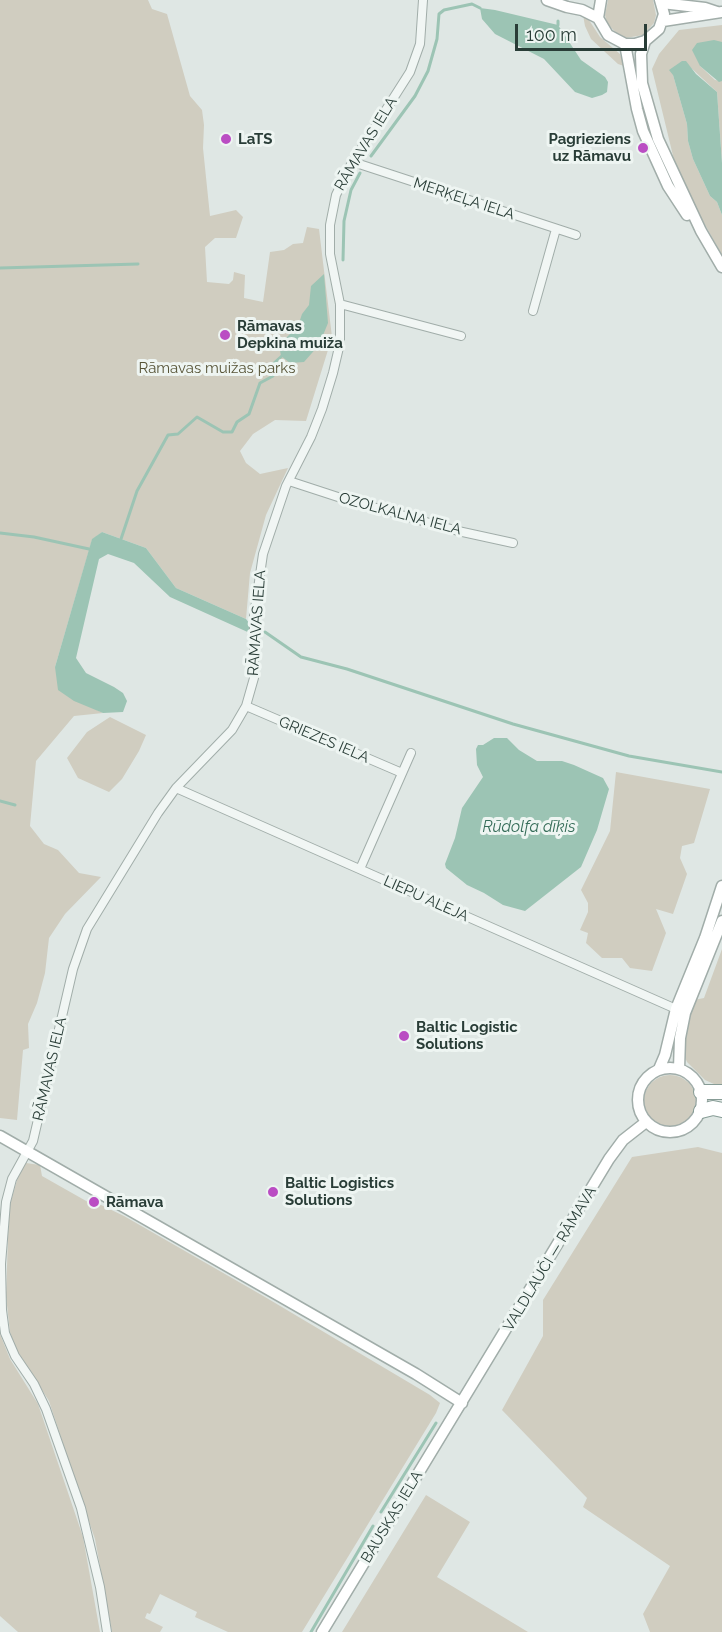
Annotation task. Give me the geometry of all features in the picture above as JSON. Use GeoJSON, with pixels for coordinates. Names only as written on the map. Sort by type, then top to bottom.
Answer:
{"type":"FeatureCollection","features":[{"type":"Feature","properties":{"kind":"highway"},"geometry":{"type":"LineString","coordinates":[[701,1092],[722,1092]]}},
{"type":"Feature","properties":{"kind":"highway"},"geometry":{"type":"LineString","coordinates":[[701,1111],[713,1108],[722,1110]]}},
{"type":"Feature","properties":{"kind":"main road"},"geometry":{"type":"LineString","coordinates":[[547,0],[582,10],[598,18],[608,35],[625,44],[635,44],[653,36],[663,21],[661,2],[705,8],[719,13]]}},
{"type":"Feature","properties":{"kind":"main road"},"geometry":{"type":"LineString","coordinates":[[598,18],[601,0]]}},
{"type":"Feature","properties":{"kind":"main road"},"geometry":{"type":"LineString","coordinates":[[663,21],[719,13]]}},
{"type":"Feature","properties":{"kind":"main road"},"geometry":{"type":"LineString","coordinates":[[645,41],[640,66],[648,110],[665,158],[701,231],[722,267]]}},
{"type":"Feature","properties":{"kind":"main road"},"geometry":{"type":"LineString","coordinates":[[625,44],[637,109],[651,151],[668,186],[687,215],[701,231]]}},
{"type":"Feature","properties":{"kind":"main road"},"geometry":{"type":"LineString","coordinates":[[659,1069],[679,1069],[692,1077],[701,1092],[701,1111],[690,1125],[679,1132],[663,1132],[646,1122],[640,1114],[638,1095],[647,1078],[659,1069],[665,1055],[676,1009],[705,938],[722,886]]}},
{"type":"Feature","properties":{"kind":"main road"},"geometry":{"type":"LineString","coordinates":[[679,1069],[680,1038],[685,1013],[722,921]]}},
{"type":"Feature","properties":{"kind":"main road","name":"VALDLAUČI — RĀMAVA"},"geometry":{"type":"LineString","coordinates":[[462,1403],[609,1159],[623,1140],[646,1122]]}},
{"type":"Feature","properties":{"kind":"main road"},"geometry":{"type":"LineString","coordinates":[[0,1136],[416,1374],[462,1403]]}},
{"type":"Feature","properties":{"kind":"main road","name":"BAUSKAS IELA"},"geometry":{"type":"LineString","coordinates":[[322,1632],[462,1403]]}},
{"type":"Feature","properties":{"kind":"street","name":"RĀMAVAS IELA"},"geometry":{"type":"LineString","coordinates":[[107,1632],[100,1587],[81,1508],[46,1409],[34,1384],[9,1345],[2,1310],[1,1264],[6,1202],[12,1179],[33,1141],[73,969],[87,929],[158,813],[177,788],[232,730],[246,706],[254,678],[255,616],[263,554],[272,523],[289,481],[311,437],[333,373],[340,343],[340,304],[330,254],[330,225],[336,195],[353,162],[410,72],[420,44],[423,0]]}},
{"type":"Feature","properties":{"kind":"street","name":"MERĶEĻA IELA"},"geometry":{"type":"LineString","coordinates":[[353,162],[576,235]]}},
{"type":"Feature","properties":{"kind":"street"},"geometry":{"type":"LineString","coordinates":[[532,311],[556,230]]}},
{"type":"Feature","properties":{"kind":"street"},"geometry":{"type":"LineString","coordinates":[[340,304],[461,336]]}},
{"type":"Feature","properties":{"kind":"street","name":"OZOLKALNA IELA"},"geometry":{"type":"LineString","coordinates":[[289,481],[447,528],[513,543]]}},
{"type":"Feature","properties":{"kind":"street","name":"GRIEZES IELA"},"geometry":{"type":"LineString","coordinates":[[246,706],[402,774]]}},
{"type":"Feature","properties":{"kind":"street"},"geometry":{"type":"LineString","coordinates":[[360,869],[411,753]]}},
{"type":"Feature","properties":{"kind":"street","name":"LIEPU ALEJA"},"geometry":{"type":"LineString","coordinates":[[177,788],[676,1009]]}},
{"type":"Feature","properties":{"kind":"green space","name":"Rāmavas muižas parks"},"geometry":{"type":"Polygon","coordinates":[[[0,0],[148,0],[152,9],[167,14],[190,96],[202,110],[203,148],[210,216],[236,210],[243,217],[236,238],[215,238],[205,247],[207,282],[229,284],[233,280],[234,272],[245,275],[244,298],[263,302],[270,252],[303,243],[307,227],[319,229],[332,337],[306,421],[275,420],[253,434],[240,451],[246,463],[260,474],[288,468],[266,515],[250,573],[246,619],[176,588],[146,548],[102,532],[92,540],[55,667],[91,707],[103,713],[74,716],[36,761],[30,826],[44,844],[58,850],[79,873],[101,877],[65,914],[49,938],[45,973],[37,1003],[28,1024],[29,1048],[23,1050],[17,1120],[0,1118],[0,0]]]}},
{"type":"Feature","properties":{"kind":"green space"},"geometry":{"type":"Polygon","coordinates":[[[608,0],[653,0],[656,15],[654,23],[643,35],[626,38],[618,35],[607,23],[605,15],[608,0]]]}},
{"type":"Feature","properties":{"kind":"green space"},"geometry":{"type":"Polygon","coordinates":[[[583,15],[600,37],[620,54],[624,66],[618,64],[591,39],[583,15]]]}},
{"type":"Feature","properties":{"kind":"green space"},"geometry":{"type":"Polygon","coordinates":[[[722,25],[722,42],[700,66],[715,80],[722,81],[722,163],[717,92],[689,66],[673,75],[687,124],[688,141],[693,159],[710,196],[717,202],[722,215],[722,255],[685,189],[676,168],[652,69],[659,54],[679,30],[722,25]]]}},
{"type":"Feature","properties":{"kind":"green space"},"geometry":{"type":"Polygon","coordinates":[[[110,717],[146,735],[122,779],[109,792],[78,778],[67,758],[87,732],[110,717]]]}},
{"type":"Feature","properties":{"kind":"green space"},"geometry":{"type":"Polygon","coordinates":[[[616,772],[710,789],[694,843],[682,846],[680,858],[687,874],[673,914],[656,909],[666,933],[652,971],[630,968],[622,958],[602,958],[586,943],[588,933],[580,930],[588,912],[588,903],[581,890],[610,831],[616,772]]]}},
{"type":"Feature","properties":{"kind":"green space"},"geometry":{"type":"Polygon","coordinates":[[[722,949],[722,1084],[714,1084],[705,1080],[687,1062],[684,1055],[684,1041],[694,1000],[704,998],[722,949]]]}},
{"type":"Feature","properties":{"kind":"green space"},"geometry":{"type":"Polygon","coordinates":[[[670,1075],[680,1077],[688,1083],[694,1091],[696,1101],[694,1111],[688,1119],[680,1125],[670,1127],[660,1125],[652,1119],[646,1111],[644,1101],[646,1091],[652,1083],[660,1077],[670,1075]]]}},
{"type":"Feature","properties":{"kind":"green space"},"geometry":{"type":"Polygon","coordinates":[[[698,1147],[722,1153],[722,1632],[650,1632],[643,1614],[670,1566],[583,1507],[587,1498],[502,1410],[543,1336],[543,1300],[632,1157],[698,1147]]]}},
{"type":"Feature","properties":{"kind":"green space"},"geometry":{"type":"Polygon","coordinates":[[[26,1163],[40,1165],[42,1176],[95,1206],[97,1203],[124,1216],[265,1297],[440,1403],[302,1632],[228,1632],[195,1617],[197,1612],[160,1594],[150,1614],[147,1613],[145,1618],[163,1627],[160,1632],[112,1632],[95,1539],[49,1401],[15,1347],[10,1332],[6,1296],[9,1208],[17,1180],[26,1163]]]}},
{"type":"Feature","properties":{"kind":"green space"},"geometry":{"type":"Polygon","coordinates":[[[0,1334],[10,1359],[38,1404],[83,1537],[100,1632],[18,1632],[0,1616],[0,1334]]]}},
{"type":"Feature","properties":{"kind":"green space"},"geometry":{"type":"Polygon","coordinates":[[[426,1495],[470,1522],[437,1577],[528,1632],[342,1632],[426,1495]]]}},
{"type":"Feature","properties":{"kind":"water"},"geometry":{"type":"Polygon","coordinates":[[[480,8],[558,25],[581,60],[605,77],[608,82],[607,92],[592,98],[575,92],[544,59],[495,34],[482,19],[480,8]]]}},
{"type":"Feature","properties":{"kind":"water"},"geometry":{"type":"Polygon","coordinates":[[[714,40],[722,42],[722,81],[719,82],[700,66],[692,50],[697,43],[714,40]]]}},
{"type":"Feature","properties":{"kind":"water"},"geometry":{"type":"Polygon","coordinates":[[[682,61],[686,61],[696,74],[717,92],[722,163],[722,215],[717,202],[710,196],[693,159],[688,141],[687,124],[673,75],[669,70],[682,61]]]}},
{"type":"Feature","properties":{"kind":"water"},"geometry":{"type":"Polygon","coordinates":[[[324,274],[328,323],[319,345],[304,362],[290,363],[281,356],[282,342],[298,326],[302,314],[309,305],[311,286],[324,274]]]}},
{"type":"Feature","properties":{"kind":"water"},"geometry":{"type":"Polygon","coordinates":[[[102,532],[146,548],[176,588],[246,619],[253,628],[252,634],[170,597],[134,563],[108,554],[99,559],[76,658],[86,673],[123,693],[127,701],[123,712],[103,713],[74,701],[58,690],[55,667],[92,539],[102,532]]]}},
{"type":"Feature","properties":{"kind":"water","name":"Rūdolfa dīķis"},"geometry":{"type":"Polygon","coordinates":[[[494,738],[507,738],[519,750],[537,761],[562,761],[574,765],[603,778],[609,789],[597,830],[581,867],[525,911],[503,905],[467,885],[446,868],[445,864],[455,838],[462,808],[483,777],[477,765],[476,749],[478,745],[483,745],[494,738]]]}},
{"type":"Feature","properties":{"kind":"waterway"},"geometry":{"type":"LineString","coordinates":[[371,156],[415,96],[428,71],[437,39],[439,14],[444,10],[472,4],[480,8]]}},
{"type":"Feature","properties":{"kind":"waterway"},"geometry":{"type":"LineString","coordinates":[[343,260],[344,221],[351,190],[360,173]]}},
{"type":"Feature","properties":{"kind":"waterway"},"geometry":{"type":"LineString","coordinates":[[0,268],[138,264]]}},
{"type":"Feature","properties":{"kind":"waterway"},"geometry":{"type":"LineString","coordinates":[[121,539],[137,491],[168,435],[178,434],[197,417],[223,432],[232,432],[237,422],[249,414],[260,383],[273,376],[273,364],[284,354]]}},
{"type":"Feature","properties":{"kind":"waterway"},"geometry":{"type":"LineString","coordinates":[[0,533],[34,537],[89,549]]}},
{"type":"Feature","properties":{"kind":"waterway"},"geometry":{"type":"LineString","coordinates":[[265,632],[301,657],[347,669],[513,724],[629,756],[722,772]]}},
{"type":"Feature","properties":{"kind":"waterway"},"geometry":{"type":"LineString","coordinates":[[0,801],[15,805]]}},
{"type":"Feature","properties":{"kind":"waterway"},"geometry":{"type":"LineString","coordinates":[[381,1512],[436,1423]]}},
{"type":"Feature","properties":{"kind":"waterway"},"geometry":{"type":"LineString","coordinates":[[311,1632],[373,1526]]}},
{"type":"Feature","properties":{"kind":"place","name":"LaTS"},"geometry":{"type":"Point","coordinates":[226,139]}},
{"type":"Feature","properties":{"kind":"place","name":"Pagrieziens uz Rāmavu"},"geometry":{"type":"Point","coordinates":[643,148]}},
{"type":"Feature","properties":{"kind":"place","name":"Rāmavas Depkina muiža"},"geometry":{"type":"Point","coordinates":[225,335]}},
{"type":"Feature","properties":{"kind":"place","name":"Baltic Logistic Solutions"},"geometry":{"type":"Point","coordinates":[404,1036]}},
{"type":"Feature","properties":{"kind":"place","name":"Baltic Logistics Solutions"},"geometry":{"type":"Point","coordinates":[273,1192]}},
{"type":"Feature","properties":{"kind":"place","name":"Rāmava"},"geometry":{"type":"Point","coordinates":[94,1202]}}]}
